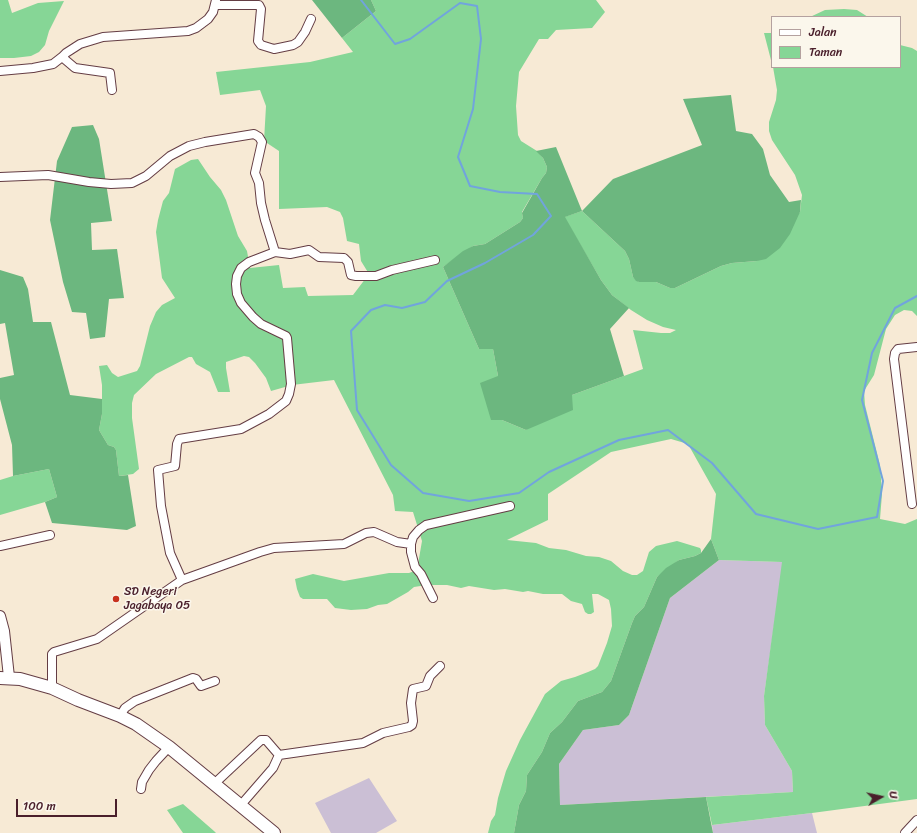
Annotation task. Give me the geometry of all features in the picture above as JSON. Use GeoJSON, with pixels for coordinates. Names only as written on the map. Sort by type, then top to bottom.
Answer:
{"type":"FeatureCollection","features":[{"type":"Feature","properties":{"kind":"main road"},"geometry":{"type":"LineString","coordinates":[[5,678],[20,679],[52,688],[120,716],[141,727],[170,747],[274,833]]}},
{"type":"Feature","properties":{"kind":"street"},"geometry":{"type":"LineString","coordinates":[[0,71],[32,68],[53,64],[80,44],[103,37],[188,31],[196,28],[208,19],[213,12],[216,2],[260,3],[261,9],[258,41],[261,45],[274,49],[293,45],[298,42],[303,36],[311,19]]}},
{"type":"Feature","properties":{"kind":"street"},"geometry":{"type":"LineString","coordinates":[[62,57],[75,68],[110,73],[112,90]]}},
{"type":"Feature","properties":{"kind":"street"},"geometry":{"type":"LineString","coordinates":[[0,177],[48,175],[89,182],[111,184],[132,183],[146,176],[170,156],[189,146],[254,134],[259,137],[262,142],[255,173],[259,183],[261,203],[265,220],[275,252]]}},
{"type":"Feature","properties":{"kind":"street"},"geometry":{"type":"LineString","coordinates":[[182,580],[170,553],[161,506],[158,470],[175,466],[177,444],[179,439],[241,429],[268,414],[286,401],[290,394],[291,384],[287,338],[286,336],[261,324],[241,303],[237,294],[236,284],[237,276],[241,268],[249,262],[275,252],[290,254],[309,250],[318,257],[344,258],[348,262],[351,274],[356,276],[376,276],[392,270],[434,260]]}},
{"type":"Feature","properties":{"kind":"street"},"geometry":{"type":"LineString","coordinates":[[912,504],[894,359],[895,353],[898,349],[917,347]]}},
{"type":"Feature","properties":{"kind":"street"},"geometry":{"type":"LineString","coordinates":[[433,598],[421,574],[415,567],[411,552],[413,537],[426,525],[510,506]]}},
{"type":"Feature","properties":{"kind":"street"},"geometry":{"type":"LineString","coordinates":[[52,688],[52,654],[54,652],[97,639],[182,580],[274,548],[344,544],[366,533],[374,532],[397,542],[411,544]]}},
{"type":"Feature","properties":{"kind":"street"},"geometry":{"type":"LineString","coordinates":[[0,546],[50,534]]}},
{"type":"Feature","properties":{"kind":"street"},"geometry":{"type":"LineString","coordinates":[[0,616],[4,631],[5,678]]}},
{"type":"Feature","properties":{"kind":"street"},"geometry":{"type":"LineString","coordinates":[[279,755],[363,743],[383,733],[409,728],[414,721],[411,703],[413,689],[426,686],[430,676],[440,666]]}},
{"type":"Feature","properties":{"kind":"street"},"geometry":{"type":"LineString","coordinates":[[120,716],[125,708],[136,701],[193,678],[196,679],[201,686],[215,681]]}},
{"type":"Feature","properties":{"kind":"street"},"geometry":{"type":"LineString","coordinates":[[214,784],[261,740],[266,740],[279,755]]}},
{"type":"Feature","properties":{"kind":"street"},"geometry":{"type":"LineString","coordinates":[[141,789],[142,782],[149,770],[156,760],[170,747]]}},
{"type":"Feature","properties":{"kind":"street"},"geometry":{"type":"LineString","coordinates":[[240,806],[273,768],[279,755]]}},
{"type":"Feature","properties":{"kind":"street"},"geometry":{"type":"LineString","coordinates":[[905,833],[917,820]]}},
{"type":"Feature","properties":{"kind":"shaded area"},"geometry":{"type":"Polygon","coordinates":[[[719,560],[783,562],[764,696],[765,725],[792,771],[793,792],[560,805],[559,764],[583,730],[619,725],[629,715],[670,598],[719,560]]]}},
{"type":"Feature","properties":{"kind":"shaded area"},"geometry":{"type":"Polygon","coordinates":[[[369,778],[397,821],[376,833],[331,833],[315,803],[369,778]]]}},
{"type":"Feature","properties":{"kind":"shaded area"},"geometry":{"type":"Polygon","coordinates":[[[812,813],[817,833],[713,833],[712,825],[812,813]]]}},
{"type":"Feature","properties":{"kind":"green space"},"geometry":{"type":"Polygon","coordinates":[[[0,0],[8,0],[12,13],[38,3],[64,1],[49,31],[45,45],[39,52],[31,56],[0,58],[0,0]]]}},
{"type":"Feature","properties":{"kind":"green space"},"geometry":{"type":"Polygon","coordinates":[[[312,0],[371,0],[376,11],[342,38],[312,0]]]}},
{"type":"Feature","properties":{"kind":"green space"},"geometry":{"type":"Polygon","coordinates":[[[371,0],[596,0],[605,12],[592,28],[556,30],[548,39],[539,39],[519,72],[516,106],[518,135],[521,141],[537,151],[543,158],[547,167],[546,173],[522,212],[523,218],[520,222],[485,244],[473,246],[443,267],[479,349],[493,349],[498,376],[502,420],[526,430],[572,395],[643,369],[633,330],[670,333],[676,330],[663,327],[647,320],[612,295],[601,280],[564,217],[582,211],[625,251],[629,259],[633,277],[639,282],[656,282],[670,288],[675,288],[721,266],[732,263],[757,261],[800,212],[802,195],[795,175],[772,140],[769,131],[769,122],[776,100],[777,90],[773,68],[901,68],[901,45],[917,51],[917,316],[912,311],[904,310],[895,315],[886,329],[874,375],[864,391],[865,405],[880,465],[882,494],[880,519],[905,524],[917,519],[917,799],[712,825],[706,797],[793,792],[792,771],[765,725],[764,696],[782,562],[719,560],[711,539],[716,494],[688,444],[671,439],[611,452],[548,494],[548,520],[507,540],[536,543],[549,548],[566,550],[586,556],[599,557],[611,561],[623,571],[632,575],[637,575],[643,571],[649,552],[656,546],[677,541],[700,548],[701,550],[701,553],[695,556],[679,560],[657,577],[644,607],[635,616],[611,681],[602,692],[578,701],[562,722],[550,733],[542,752],[527,775],[526,791],[519,805],[514,833],[488,833],[491,821],[495,815],[498,798],[506,771],[520,740],[545,694],[561,681],[588,672],[598,666],[612,626],[609,600],[598,594],[592,594],[594,612],[588,614],[585,612],[582,604],[571,601],[562,594],[543,594],[505,589],[494,590],[469,586],[461,588],[447,585],[427,585],[414,587],[387,604],[378,605],[367,609],[351,610],[335,608],[327,599],[303,599],[300,597],[295,579],[313,574],[344,581],[389,573],[409,573],[417,570],[422,541],[413,512],[395,511],[393,495],[334,380],[292,385],[271,391],[266,378],[249,357],[244,356],[226,362],[230,392],[218,392],[210,372],[196,364],[192,357],[189,357],[156,374],[134,395],[132,403],[132,418],[139,469],[133,474],[119,476],[116,450],[114,447],[108,445],[99,430],[102,414],[102,385],[99,366],[107,365],[112,373],[118,377],[137,371],[140,366],[150,326],[156,312],[162,305],[175,298],[162,278],[156,232],[163,201],[169,193],[175,169],[191,160],[198,159],[221,190],[226,200],[238,236],[247,251],[250,268],[279,265],[283,288],[305,287],[308,296],[353,295],[369,274],[361,261],[359,244],[347,241],[343,218],[340,212],[327,207],[279,209],[279,151],[264,141],[266,106],[260,90],[220,95],[216,72],[310,62],[353,52],[342,38],[376,11],[371,0]]]}},
{"type":"Feature","properties":{"kind":"green space"},"geometry":{"type":"Polygon","coordinates":[[[825,10],[857,10],[866,16],[812,16],[825,10]]]}},
{"type":"Feature","properties":{"kind":"green space"},"geometry":{"type":"Polygon","coordinates":[[[764,33],[771,33],[771,60],[764,33]]]}},
{"type":"Feature","properties":{"kind":"green space"},"geometry":{"type":"Polygon","coordinates":[[[731,95],[736,131],[752,134],[763,149],[770,175],[789,202],[801,200],[800,212],[790,234],[780,248],[766,259],[732,263],[721,266],[675,288],[670,288],[656,282],[636,281],[633,277],[629,259],[625,251],[582,211],[613,179],[702,145],[683,99],[731,95]]]}},
{"type":"Feature","properties":{"kind":"green space"},"geometry":{"type":"Polygon","coordinates":[[[93,125],[99,139],[112,221],[91,223],[92,250],[117,249],[124,298],[109,299],[105,337],[90,339],[86,313],[72,312],[63,282],[50,220],[57,161],[72,127],[93,125]]]}},
{"type":"Feature","properties":{"kind":"green space"},"geometry":{"type":"Polygon","coordinates":[[[556,147],[582,211],[565,217],[601,280],[612,295],[629,308],[610,329],[624,376],[572,395],[573,410],[526,430],[502,420],[491,420],[480,383],[498,376],[493,349],[479,349],[443,267],[463,251],[473,246],[485,244],[520,222],[523,218],[522,213],[546,173],[547,167],[543,158],[536,151],[556,147]]]}},
{"type":"Feature","properties":{"kind":"green space"},"geometry":{"type":"Polygon","coordinates":[[[0,270],[23,277],[28,289],[33,322],[51,322],[70,395],[102,399],[102,414],[99,430],[108,445],[114,447],[116,450],[119,476],[128,475],[136,526],[127,530],[52,523],[45,502],[57,497],[49,469],[13,476],[12,445],[0,399],[0,378],[14,375],[5,323],[0,324],[0,270]]]}},
{"type":"Feature","properties":{"kind":"green space"},"geometry":{"type":"Polygon","coordinates":[[[49,469],[57,497],[0,515],[0,480],[49,469]]]}},
{"type":"Feature","properties":{"kind":"green space"},"geometry":{"type":"Polygon","coordinates":[[[711,539],[719,560],[670,598],[629,715],[619,725],[583,730],[559,764],[560,805],[706,797],[713,833],[514,833],[519,805],[526,791],[527,775],[542,752],[550,733],[562,722],[578,701],[602,692],[611,681],[635,616],[644,607],[657,577],[666,568],[679,560],[701,553],[711,539]]]}},
{"type":"Feature","properties":{"kind":"green space"},"geometry":{"type":"Polygon","coordinates":[[[183,804],[216,833],[183,833],[167,810],[183,804]]]}},
{"type":"Feature","properties":{"kind":"waterway"},"geometry":{"type":"LineString","coordinates":[[361,0],[395,44],[410,39],[460,3],[477,6],[481,39],[473,109],[458,157],[470,186],[500,192],[537,194],[551,216],[533,235],[485,263],[447,281],[425,302],[402,308],[385,305],[371,310],[351,331],[357,410],[391,465],[423,493],[469,501],[519,493],[549,472],[619,440],[668,430],[712,463],[756,514],[818,529],[877,517],[883,481],[862,400],[872,353],[895,308],[917,296]]}},
{"type":"Feature","properties":{"kind":"place","name":"SD Negeri Jagabaya 05"},"geometry":{"type":"Point","coordinates":[116,599]}}]}
